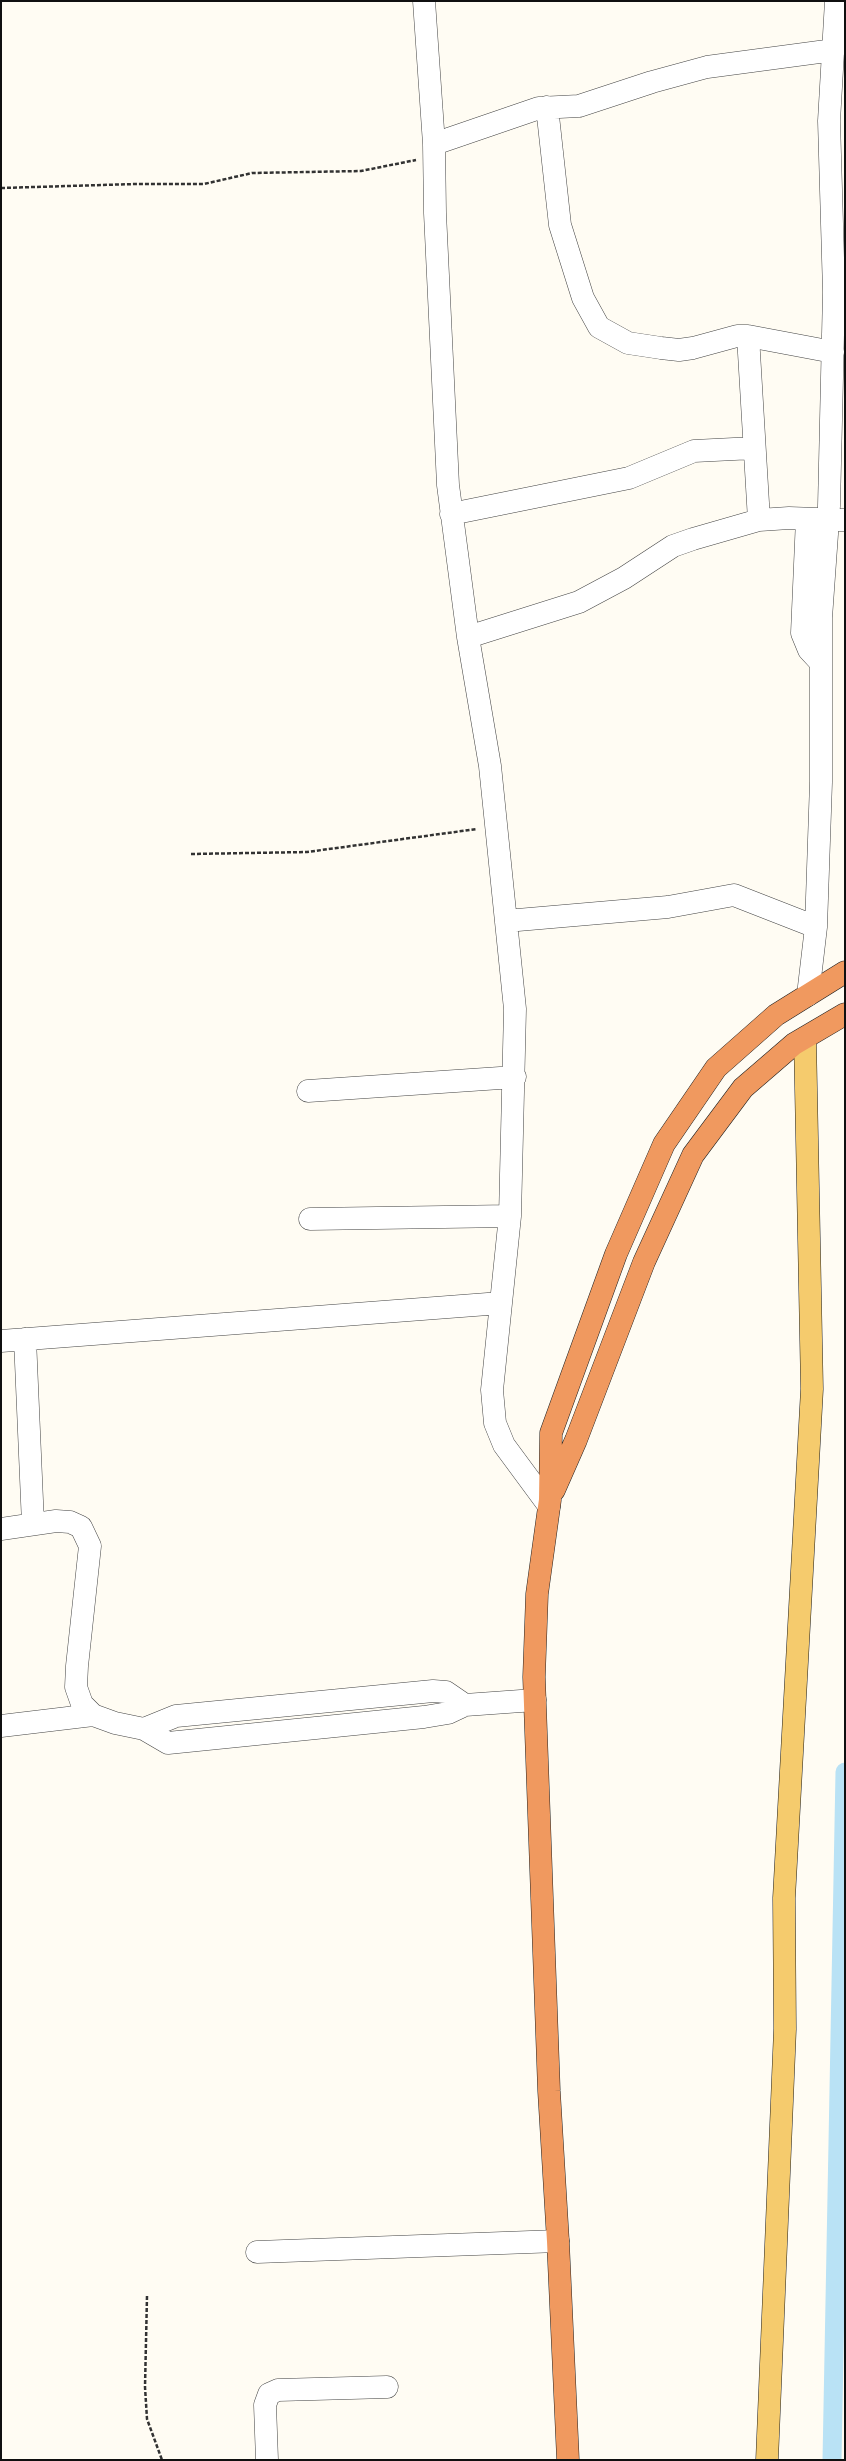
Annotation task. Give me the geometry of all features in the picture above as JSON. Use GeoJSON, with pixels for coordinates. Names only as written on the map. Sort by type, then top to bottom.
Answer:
{"type":"FeatureCollection","features":[{"type":"Feature","properties":{"kind":"highway"},"geometry":{"type":"LineString","coordinates":[[568,2460],[549,2083],[535,1700],[537,1594],[549,1503],[551,1433],[616,1254],[664,1144],[716,1068],[776,1016],[845,972]]}},
{"type":"Feature","properties":{"kind":"highway"},"geometry":{"type":"LineString","coordinates":[[549,1503],[576,1440],[644,1262],[693,1155],[743,1088],[794,1044],[836,1019]]}},
{"type":"Feature","properties":{"kind":"main road"},"geometry":{"type":"LineString","coordinates":[[767,2460],[785,2029],[784,1898],[812,1389],[805,1038]]}},
{"type":"Feature","properties":{"kind":"street"},"geometry":{"type":"LineString","coordinates":[[424,1],[434,150],[446,444],[451,514],[468,637],[490,766],[515,1009],[515,1077],[510,1216],[492,1390],[495,1423],[504,1445],[549,1503]]}},
{"type":"Feature","properties":{"kind":"street"},"geometry":{"type":"LineString","coordinates":[[808,995],[816,927],[821,782],[821,618],[836,520],[833,352],[834,292],[829,155],[836,1]]}},
{"type":"Feature","properties":{"kind":"street"},"geometry":{"type":"LineString","coordinates":[[434,150],[527,111],[579,106],[652,82],[707,67],[834,50]]}},
{"type":"Feature","properties":{"kind":"street"},"geometry":{"type":"LineString","coordinates":[[547,108],[560,224],[583,298],[599,327],[628,343],[679,350],[737,336],[748,336],[833,352]]}},
{"type":"Feature","properties":{"kind":"street"},"geometry":{"type":"LineString","coordinates":[[748,336],[759,520]]}},
{"type":"Feature","properties":{"kind":"street"},"geometry":{"type":"LineString","coordinates":[[451,514],[629,478],[694,451],[754,448]]}},
{"type":"Feature","properties":{"kind":"street"},"geometry":{"type":"LineString","coordinates":[[468,637],[579,602],[624,578],[673,546],[759,520],[789,518],[836,520]]}},
{"type":"Feature","properties":{"kind":"street"},"geometry":{"type":"LineString","coordinates":[[806,519],[802,633],[809,650],[821,663]]}},
{"type":"Feature","properties":{"kind":"street"},"geometry":{"type":"LineString","coordinates":[[506,921],[668,907],[734,895],[816,927]]}},
{"type":"Feature","properties":{"kind":"street"},"geometry":{"type":"LineString","coordinates":[[308,1091],[515,1077]]}},
{"type":"Feature","properties":{"kind":"street"},"geometry":{"type":"LineString","coordinates":[[310,1219],[510,1216]]}},
{"type":"Feature","properties":{"kind":"street"},"geometry":{"type":"LineString","coordinates":[[1,1341],[501,1303]]}},
{"type":"Feature","properties":{"kind":"street"},"geometry":{"type":"LineString","coordinates":[[25,1339],[32,1524]]}},
{"type":"Feature","properties":{"kind":"street"},"geometry":{"type":"LineString","coordinates":[[1,1529],[56,1520],[70,1522],[80,1527],[90,1546],[79,1634],[76,1686],[82,1704],[93,1715],[115,1723],[144,1729],[168,1743],[424,1717],[448,1713],[465,1705],[535,1700]]}},
{"type":"Feature","properties":{"kind":"street"},"geometry":{"type":"LineString","coordinates":[[1,1726],[93,1715]]}},
{"type":"Feature","properties":{"kind":"street"},"geometry":{"type":"LineString","coordinates":[[257,2252],[558,2241]]}},
{"type":"Feature","properties":{"kind":"street"},"geometry":{"type":"LineString","coordinates":[[267,2460],[265,2405],[269,2394],[278,2390],[387,2387]]}},
{"type":"Feature","properties":{"kind":"path"},"geometry":{"type":"LineString","coordinates":[[1,188],[136,184],[204,184],[252,173],[361,171],[434,150]]}},
{"type":"Feature","properties":{"kind":"path"},"geometry":{"type":"LineString","coordinates":[[192,854],[307,852],[496,827]]}},
{"type":"Feature","properties":{"kind":"path"},"geometry":{"type":"LineString","coordinates":[[147,2296],[145,2387],[147,2419],[162,2460]]}},
{"type":"Feature","properties":{"kind":"waterway"},"geometry":{"type":"LineString","coordinates":[[832,2460],[845,1772]]}}]}
